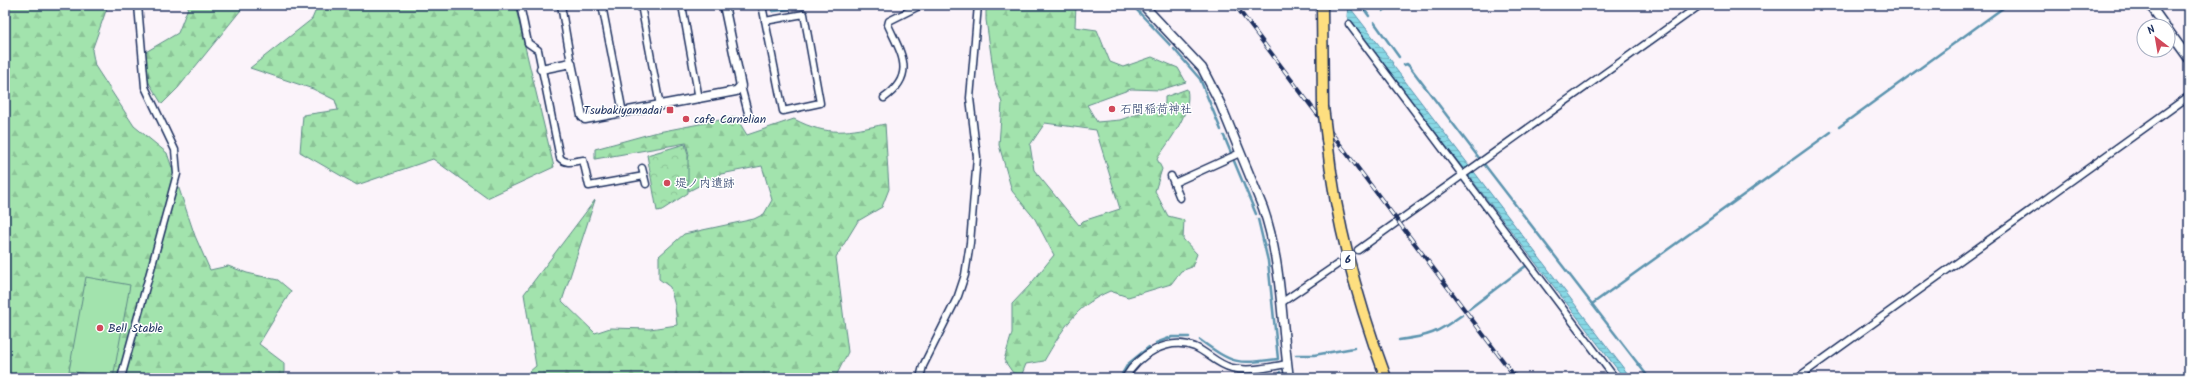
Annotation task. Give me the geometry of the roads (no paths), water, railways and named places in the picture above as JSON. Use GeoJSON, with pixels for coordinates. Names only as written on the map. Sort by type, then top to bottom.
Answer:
{"type":"FeatureCollection","features":[{"type":"Feature","properties":{"kind":"highway","name":"6"},"geometry":{"type":"LineString","coordinates":[[1322,5],[1323,107],[1339,223],[1351,274],[1386,378]]}},
{"type":"Feature","properties":{"kind":"street"},"geometry":{"type":"LineString","coordinates":[[121,378],[177,174],[175,150],[145,87],[138,5]]}},
{"type":"Feature","properties":{"kind":"street"},"geometry":{"type":"LineString","coordinates":[[520,5],[528,43],[538,50],[560,158],[564,162],[583,160],[589,186],[644,176]]}},
{"type":"Feature","properties":{"kind":"street"},"geometry":{"type":"LineString","coordinates":[[561,5],[582,116],[585,119],[699,99],[736,91],[741,86]]}},
{"type":"Feature","properties":{"kind":"street"},"geometry":{"type":"LineString","coordinates":[[602,5],[624,113]]}},
{"type":"Feature","properties":{"kind":"street"},"geometry":{"type":"LineString","coordinates":[[641,5],[660,106]]}},
{"type":"Feature","properties":{"kind":"street"},"geometry":{"type":"LineString","coordinates":[[682,5],[699,99]]}},
{"type":"Feature","properties":{"kind":"street"},"geometry":{"type":"LineString","coordinates":[[724,5],[748,112]]}},
{"type":"Feature","properties":{"kind":"street"},"geometry":{"type":"LineString","coordinates":[[762,5],[783,111],[820,103],[804,14],[766,21]]}},
{"type":"Feature","properties":{"kind":"street"},"geometry":{"type":"LineString","coordinates":[[884,98],[896,87],[905,66],[888,25],[890,21],[920,5]]}},
{"type":"Feature","properties":{"kind":"street"},"geometry":{"type":"LineString","coordinates":[[920,378],[923,366],[958,296],[970,243],[977,157],[970,98],[978,5]]}},
{"type":"Feature","properties":{"kind":"street"},"geometry":{"type":"LineString","coordinates":[[1143,5],[1202,68],[1220,103],[1268,223],[1281,303],[1289,378]]}},
{"type":"Feature","properties":{"kind":"street"},"geometry":{"type":"LineString","coordinates":[[1358,250],[1700,5]]}},
{"type":"Feature","properties":{"kind":"street"},"geometry":{"type":"LineString","coordinates":[[2150,5],[2159,18]]}},
{"type":"Feature","properties":{"kind":"street"},"geometry":{"type":"LineString","coordinates":[[1349,24],[1464,173],[1615,378]]}},
{"type":"Feature","properties":{"kind":"street"},"geometry":{"type":"LineString","coordinates":[[2176,41],[2189,59]]}},
{"type":"Feature","properties":{"kind":"street"},"geometry":{"type":"LineString","coordinates":[[541,69],[571,63]]}},
{"type":"Feature","properties":{"kind":"street"},"geometry":{"type":"LineString","coordinates":[[1797,378],[2189,96]]}},
{"type":"Feature","properties":{"kind":"street"},"geometry":{"type":"LineString","coordinates":[[1174,183],[1240,154]]}},
{"type":"Feature","properties":{"kind":"street"},"geometry":{"type":"LineString","coordinates":[[642,168],[646,184]]}},
{"type":"Feature","properties":{"kind":"street"},"geometry":{"type":"LineString","coordinates":[[1171,176],[1180,198]]}},
{"type":"Feature","properties":{"kind":"street"},"geometry":{"type":"LineString","coordinates":[[1281,303],[1338,264]]}},
{"type":"Feature","properties":{"kind":"street"},"geometry":{"type":"LineString","coordinates":[[1125,378],[1133,366],[1150,352],[1164,346],[1178,344],[1195,348],[1226,366],[1234,368],[1248,369],[1287,364]]}},
{"type":"Feature","properties":{"kind":"water"},"geometry":{"type":"Polygon","coordinates":[[[770,5],[802,5],[803,8],[772,12],[770,5]]]}},
{"type":"Feature","properties":{"kind":"water"},"geometry":{"type":"Polygon","coordinates":[[[1348,5],[1631,378],[1624,378],[1347,17],[1348,5]]]}},
{"type":"Feature","properties":{"kind":"waterway"},"geometry":{"type":"LineString","coordinates":[[1132,5],[1170,45]]}},
{"type":"Feature","properties":{"kind":"waterway"},"geometry":{"type":"LineString","coordinates":[[1361,5],[1369,16]]}},
{"type":"Feature","properties":{"kind":"waterway"},"geometry":{"type":"LineString","coordinates":[[1383,11],[1391,5]]}},
{"type":"Feature","properties":{"kind":"waterway"},"geometry":{"type":"LineString","coordinates":[[1839,127],[2007,5]]}},
{"type":"Feature","properties":{"kind":"waterway"},"geometry":{"type":"LineString","coordinates":[[1374,22],[1399,57]]}},
{"type":"Feature","properties":{"kind":"waterway"},"geometry":{"type":"LineString","coordinates":[[1174,49],[1200,79],[1221,130]]}},
{"type":"Feature","properties":{"kind":"waterway"},"geometry":{"type":"LineString","coordinates":[[1404,65],[1407,64],[1410,67],[1479,158]]}},
{"type":"Feature","properties":{"kind":"waterway"},"geometry":{"type":"LineString","coordinates":[[1592,304],[1831,132]]}},
{"type":"Feature","properties":{"kind":"waterway"},"geometry":{"type":"LineString","coordinates":[[1224,136],[1231,153]]}},
{"type":"Feature","properties":{"kind":"waterway"},"geometry":{"type":"LineString","coordinates":[[1234,161],[1256,214]]}},
{"type":"Feature","properties":{"kind":"waterway"},"geometry":{"type":"LineString","coordinates":[[1484,164],[1649,378]]}},
{"type":"Feature","properties":{"kind":"waterway"},"geometry":{"type":"LineString","coordinates":[[1200,340],[1221,354],[1236,361],[1253,362],[1278,359],[1268,261],[1258,219]]}},
{"type":"Feature","properties":{"kind":"waterway"},"geometry":{"type":"LineString","coordinates":[[1469,309],[1527,265]]}},
{"type":"Feature","properties":{"kind":"waterway"},"geometry":{"type":"LineString","coordinates":[[1399,340],[1433,333],[1462,315]]}},
{"type":"Feature","properties":{"kind":"waterway"},"geometry":{"type":"LineString","coordinates":[[1156,343],[1172,337],[1189,337]]}},
{"type":"Feature","properties":{"kind":"waterway"},"geometry":{"type":"LineString","coordinates":[[1121,376],[1128,364],[1149,347]]}},
{"type":"Feature","properties":{"kind":"waterway"},"geometry":{"type":"LineString","coordinates":[[1296,355],[1314,355],[1354,348]]}},
{"type":"Feature","properties":{"kind":"waterway"},"geometry":{"type":"LineString","coordinates":[[1280,372],[1280,378]]}},
{"type":"Feature","properties":{"kind":"tunnel"},"geometry":{"type":"LineString","coordinates":[[1338,264],[1358,250]]}},
{"type":"Feature","properties":{"kind":"railway"},"geometry":{"type":"LineString","coordinates":[[1235,5],[1516,378]]}},
{"type":"Feature","properties":{"kind":"place","name":"石間稲荷神社"},"geometry":{"type":"Point","coordinates":[1112,109]}},
{"type":"Feature","properties":{"kind":"place","name":"Tsubakiyamadai"},"geometry":{"type":"Point","coordinates":[670,110]}},
{"type":"Feature","properties":{"kind":"place","name":"cafe Carnelian"},"geometry":{"type":"Point","coordinates":[686,119]}},
{"type":"Feature","properties":{"kind":"place","name":"堤ノ内遺跡"},"geometry":{"type":"Point","coordinates":[667,183]}},
{"type":"Feature","properties":{"kind":"place","name":"Bell Stable"},"geometry":{"type":"Point","coordinates":[100,328]}}]}
